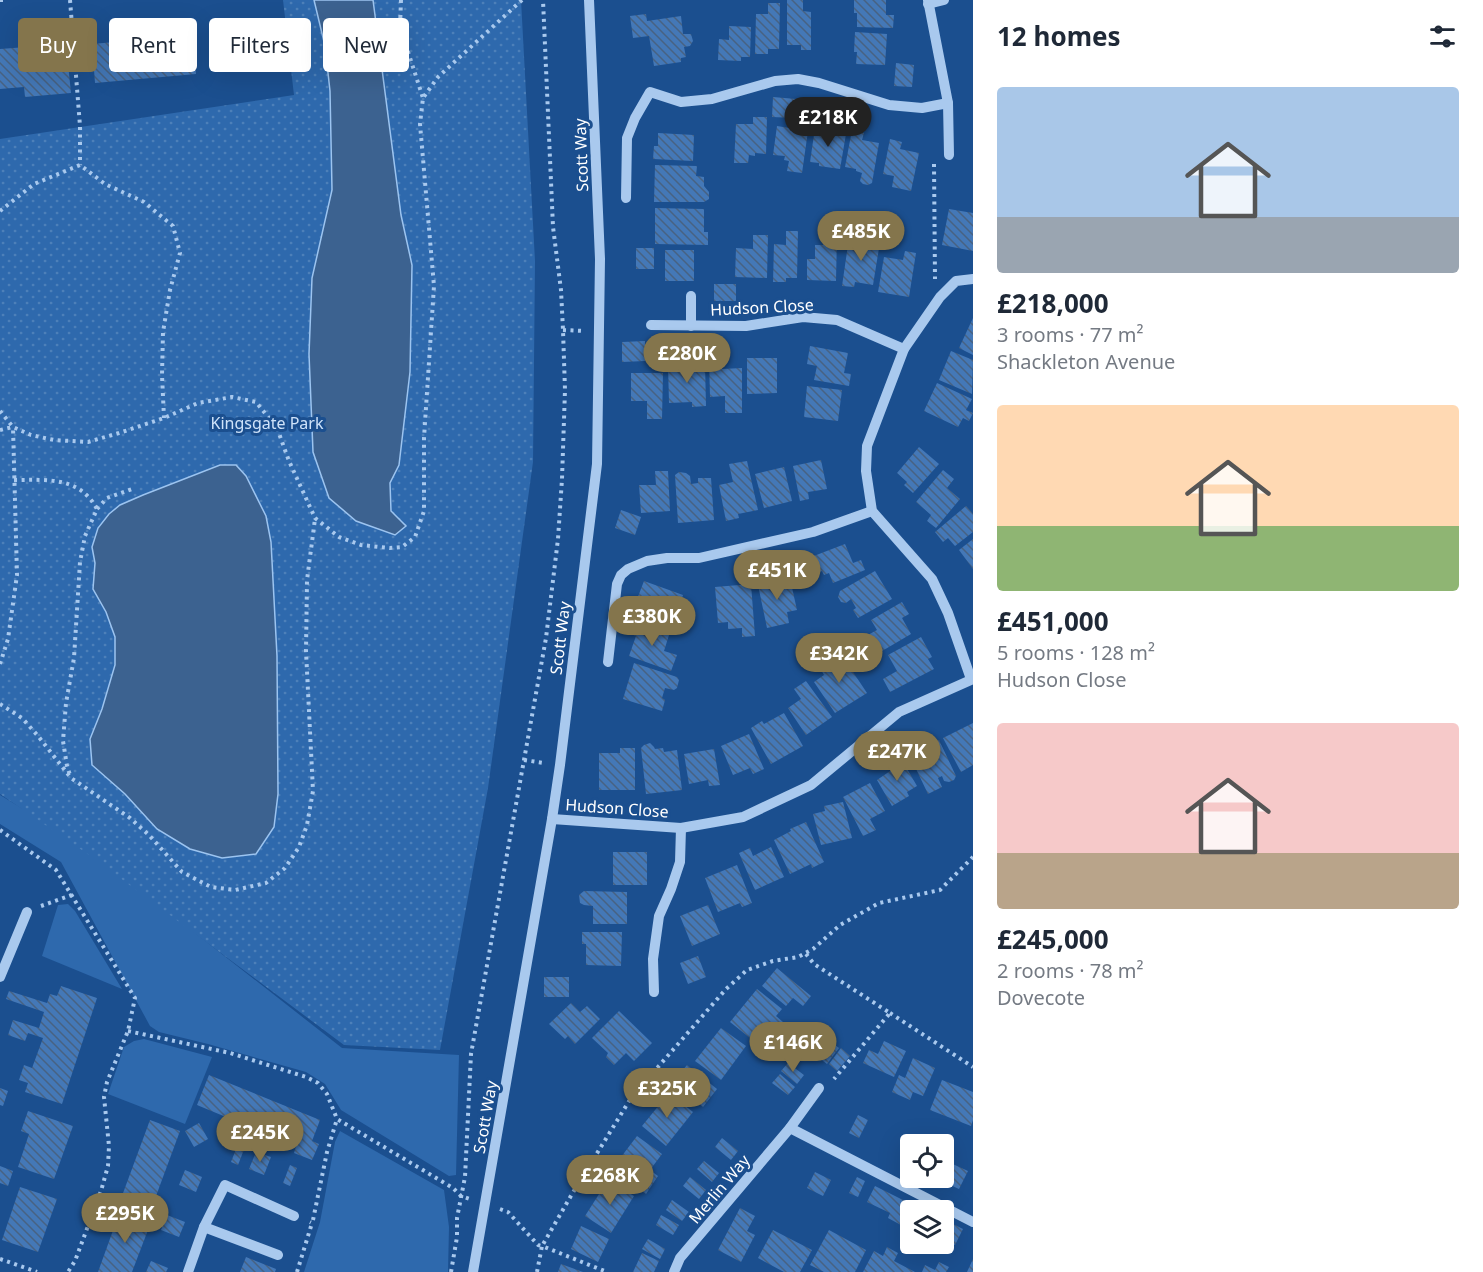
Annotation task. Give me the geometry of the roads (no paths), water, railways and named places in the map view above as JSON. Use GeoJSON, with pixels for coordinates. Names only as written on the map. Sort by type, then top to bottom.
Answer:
{"type":"FeatureCollection","features":[{"type":"Feature","properties":{"kind":"street","name":"Scott Way"},"geometry":{"type":"LineString","coordinates":[[472,1272],[552,819],[597,464],[600,259],[589,0]]}},
{"type":"Feature","properties":{"kind":"street"},"geometry":{"type":"LineString","coordinates":[[944,0],[928,2],[948,103],[945,159]]}},
{"type":"Feature","properties":{"kind":"street"},"geometry":{"type":"LineString","coordinates":[[626,198],[627,138],[650,92],[681,102],[712,99],[776,81],[798,79],[819,83],[889,105],[922,108],[948,103]]}},
{"type":"Feature","properties":{"kind":"street"},"geometry":{"type":"LineString","coordinates":[[608,662],[617,584],[621,574],[628,568],[647,561],[667,558],[699,558],[813,532],[872,511],[867,471],[867,446],[904,349],[940,297],[957,281],[973,279]]}},
{"type":"Feature","properties":{"kind":"street"},"geometry":{"type":"LineString","coordinates":[[691,296],[691,326]]}},
{"type":"Feature","properties":{"kind":"street","name":"Hudson Close"},"geometry":{"type":"LineString","coordinates":[[651,325],[746,326],[803,317],[837,320],[904,349]]}},
{"type":"Feature","properties":{"kind":"street","name":"Hudson Close"},"geometry":{"type":"LineString","coordinates":[[552,819],[681,828],[743,817],[811,785],[899,712],[972,679],[948,613],[932,579],[872,511]]}},
{"type":"Feature","properties":{"kind":"street","name":"Hudson Close"},"geometry":{"type":"LineString","coordinates":[[654,992],[653,959],[659,916],[681,862],[681,828]]}},
{"type":"Feature","properties":{"kind":"street"},"geometry":{"type":"LineString","coordinates":[[0,977],[27,912]]}},
{"type":"Feature","properties":{"kind":"street","name":"Merlin Way"},"geometry":{"type":"LineString","coordinates":[[674,1272],[681,1258],[790,1128],[819,1088]]}},
{"type":"Feature","properties":{"kind":"street"},"geometry":{"type":"LineString","coordinates":[[790,1128],[973,1222]]}},
{"type":"Feature","properties":{"kind":"street"},"geometry":{"type":"LineString","coordinates":[[188,1272],[204,1227],[225,1185],[294,1216]]}},
{"type":"Feature","properties":{"kind":"street"},"geometry":{"type":"LineString","coordinates":[[204,1227],[278,1255]]}},
{"type":"Feature","properties":{"kind":"park label","name":"Kingsgate Park"},"geometry":{"type":"Point","coordinates":[267,423]}}]}
